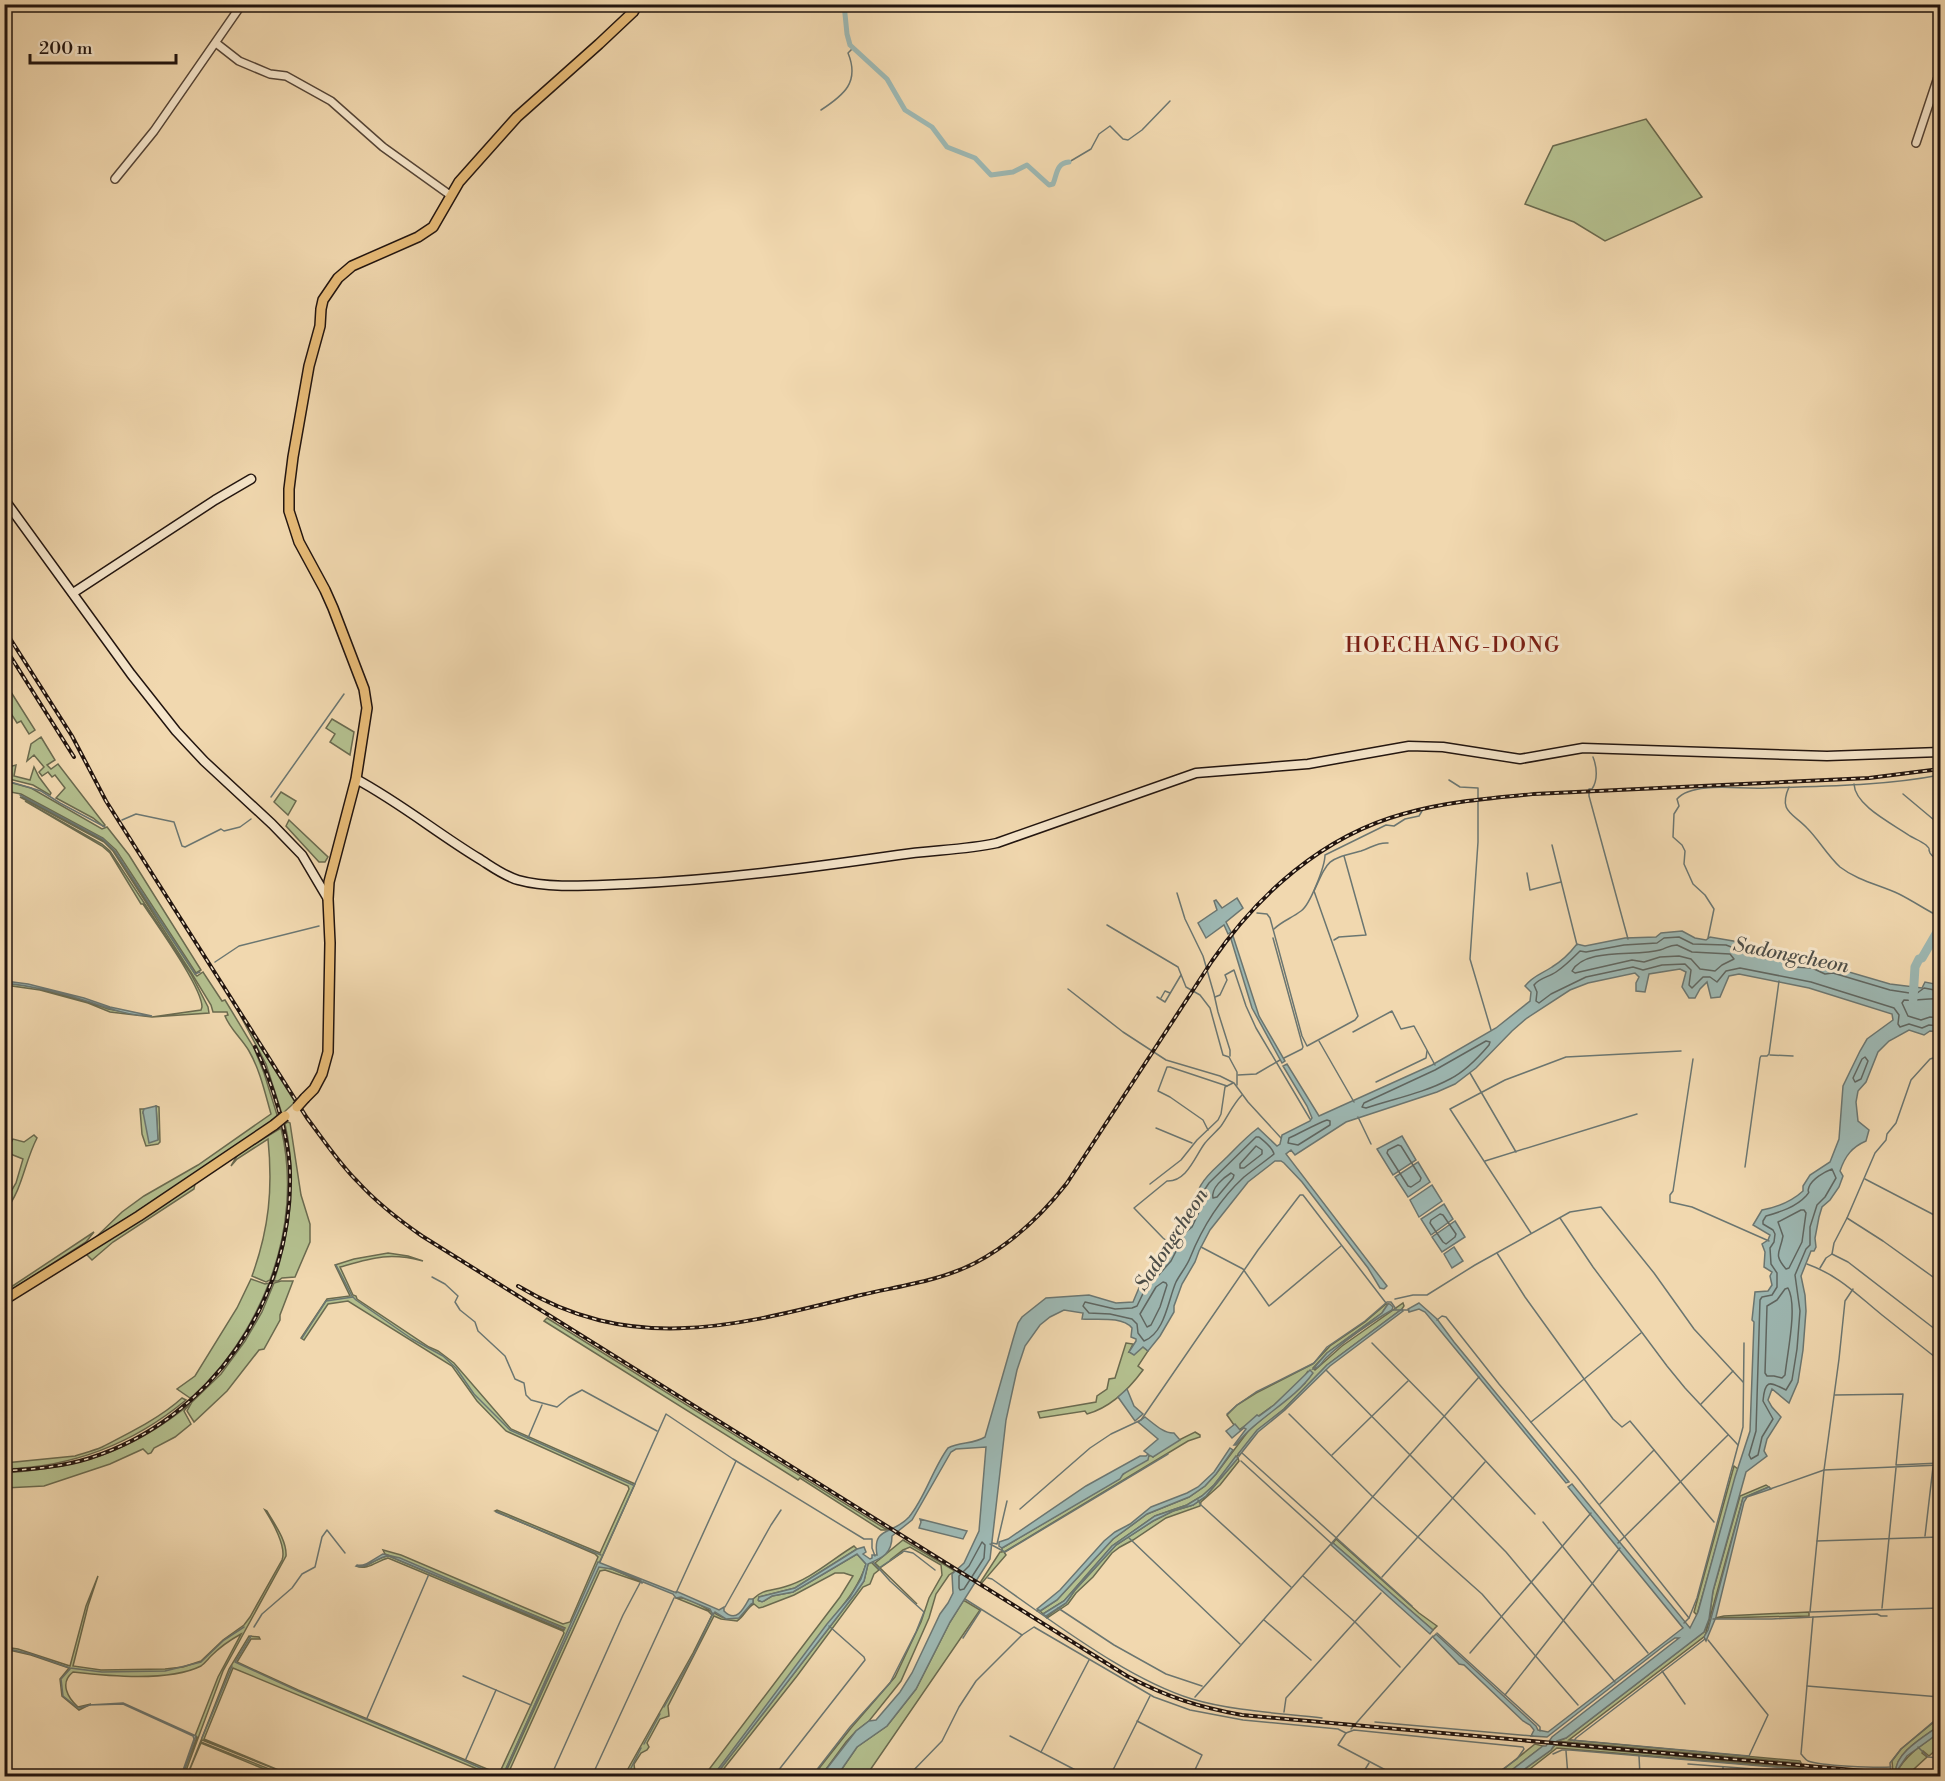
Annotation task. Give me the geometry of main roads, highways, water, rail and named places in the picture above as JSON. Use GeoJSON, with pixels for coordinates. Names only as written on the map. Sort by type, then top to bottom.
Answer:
{"type":"FeatureCollection","features":[{"type":"Feature","properties":{"kind":"main road"},"geometry":{"type":"LineString","coordinates":[[4,1300],[139,1215],[274,1125],[297,1107],[314,1089],[322,1074],[328,1052],[330,943],[327,899],[329,882],[356,779],[366,717],[366,699],[325,590],[294,531],[289,511],[288,500],[293,457],[309,366],[320,326],[321,309],[326,295],[338,278],[352,266],[429,230],[438,220],[459,182],[517,117],[599,45],[633,12],[638,4]]}},
{"type":"Feature","properties":{"kind":"main road"},"geometry":{"type":"LineString","coordinates":[[73,593],[251,478]]}},
{"type":"Feature","properties":{"kind":"main road"},"geometry":{"type":"LineString","coordinates":[[4,499],[131,674],[176,731],[302,855],[327,899]]}},
{"type":"Feature","properties":{"kind":"main road"},"geometry":{"type":"LineString","coordinates":[[356,779],[382,792],[432,829],[507,876],[529,882],[551,884],[609,885],[799,870],[904,854],[979,847],[998,843],[1196,773],[1308,764],[1409,747],[1443,747],[1520,759],[1583,748],[1827,756],[1941,752]]}},
{"type":"Feature","properties":{"kind":"water"},"geometry":{"type":"Polygon","coordinates":[[[1237,898],[1243,908],[1226,922],[1231,932],[1228,934],[1224,925],[1206,938],[1198,923],[1217,910],[1214,901],[1216,900],[1222,908],[1237,898]]]}},
{"type":"Feature","properties":{"kind":"water"},"geometry":{"type":"Polygon","coordinates":[[[1682,931],[1695,938],[1706,940],[1710,937],[1739,942],[1741,946],[1780,953],[1794,961],[1814,962],[1826,968],[1832,967],[1890,984],[1922,988],[1925,982],[1940,985],[1940,1032],[1930,1031],[1924,1035],[1909,1030],[1889,1041],[1878,1052],[1866,1082],[1858,1091],[1856,1102],[1858,1121],[1869,1130],[1866,1141],[1847,1156],[1840,1171],[1843,1176],[1839,1187],[1822,1207],[1815,1238],[1816,1247],[1814,1251],[1811,1251],[1801,1276],[1806,1311],[1798,1382],[1789,1403],[1772,1389],[1768,1400],[1781,1417],[1767,1439],[1764,1451],[1767,1456],[1746,1472],[1704,1632],[1566,1738],[1557,1741],[1551,1750],[1515,1776],[1504,1776],[1546,1746],[1552,1737],[1679,1638],[1665,1645],[1547,1737],[1531,1736],[1534,1730],[1530,1725],[1464,1665],[1459,1664],[1433,1637],[1436,1634],[1538,1730],[1548,1732],[1683,1628],[1568,1487],[1572,1484],[1690,1628],[1698,1612],[1750,1431],[1754,1322],[1752,1320],[1755,1292],[1768,1291],[1772,1285],[1770,1276],[1772,1272],[1764,1267],[1765,1252],[1762,1244],[1768,1240],[1770,1235],[1753,1225],[1762,1210],[1779,1206],[1794,1198],[1803,1191],[1803,1186],[1810,1175],[1830,1162],[1839,1139],[1843,1086],[1867,1039],[1893,1020],[1892,1014],[1809,988],[1739,974],[1729,976],[1720,997],[1711,998],[1707,982],[1695,998],[1689,998],[1682,987],[1686,972],[1680,969],[1649,974],[1645,992],[1636,991],[1639,977],[1635,973],[1588,983],[1570,990],[1527,1018],[1476,1068],[1455,1084],[1346,1122],[1295,1155],[1291,1150],[1286,1154],[1387,1286],[1384,1289],[1380,1288],[1368,1268],[1302,1182],[1284,1163],[1275,1161],[1248,1182],[1210,1230],[1182,1284],[1174,1312],[1148,1351],[1143,1347],[1134,1355],[1129,1352],[1136,1341],[1131,1337],[1132,1328],[1116,1320],[1082,1319],[1083,1313],[1064,1310],[1040,1325],[1025,1346],[1006,1420],[990,1559],[950,1622],[916,1689],[887,1726],[857,1747],[837,1776],[821,1776],[856,1731],[869,1721],[876,1720],[900,1692],[912,1673],[940,1614],[948,1603],[953,1593],[952,1574],[964,1563],[979,1531],[986,1447],[956,1449],[951,1452],[912,1520],[892,1536],[892,1542],[885,1554],[868,1564],[864,1581],[855,1594],[713,1776],[827,1624],[850,1597],[861,1579],[866,1564],[857,1554],[793,1592],[772,1596],[762,1602],[758,1600],[759,1597],[795,1588],[857,1549],[864,1547],[866,1552],[863,1554],[870,1559],[872,1555],[877,1555],[878,1539],[909,1517],[948,1448],[985,1437],[1018,1323],[1022,1317],[1046,1298],[1089,1295],[1116,1303],[1133,1302],[1144,1276],[1152,1273],[1166,1257],[1182,1226],[1190,1218],[1199,1190],[1209,1174],[1258,1128],[1277,1146],[1280,1144],[1282,1135],[1312,1118],[1283,1066],[1287,1064],[1319,1116],[1432,1065],[1496,1028],[1530,1001],[1531,992],[1525,986],[1528,982],[1559,962],[1577,944],[1585,946],[1625,938],[1656,937],[1661,933],[1682,931]]]}},
{"type":"Feature","properties":{"kind":"water"},"geometry":{"type":"Polygon","coordinates":[[[1233,936],[1259,1016],[1285,1061],[1282,1063],[1252,1008],[1231,939],[1233,936]]]}},
{"type":"Feature","properties":{"kind":"water"},"geometry":{"type":"Polygon","coordinates":[[[5,981],[28,984],[152,1016],[121,1012],[58,993],[5,983],[5,981]]]}},
{"type":"Feature","properties":{"kind":"water"},"geometry":{"type":"Polygon","coordinates":[[[156,1106],[158,1140],[149,1143],[143,1112],[144,1109],[156,1106]]]}},
{"type":"Feature","properties":{"kind":"water"},"geometry":{"type":"Polygon","coordinates":[[[1402,1136],[1416,1160],[1393,1175],[1377,1149],[1402,1136]]]}},
{"type":"Feature","properties":{"kind":"water"},"geometry":{"type":"Polygon","coordinates":[[[1418,1162],[1430,1182],[1408,1197],[1395,1177],[1418,1162]]]}},
{"type":"Feature","properties":{"kind":"water"},"geometry":{"type":"Polygon","coordinates":[[[1432,1185],[1442,1201],[1419,1217],[1410,1200],[1432,1185]]]}},
{"type":"Feature","properties":{"kind":"water"},"geometry":{"type":"Polygon","coordinates":[[[1444,1204],[1453,1219],[1431,1235],[1421,1219],[1444,1204]]]}},
{"type":"Feature","properties":{"kind":"water"},"geometry":{"type":"Polygon","coordinates":[[[1455,1221],[1465,1237],[1442,1252],[1432,1237],[1455,1221]]]}},
{"type":"Feature","properties":{"kind":"water"},"geometry":{"type":"Polygon","coordinates":[[[1454,1247],[1463,1261],[1452,1268],[1444,1254],[1454,1247]]]}},
{"type":"Feature","properties":{"kind":"water"},"geometry":{"type":"Polygon","coordinates":[[[1419,1303],[1437,1319],[1569,1482],[1566,1483],[1425,1312],[1419,1309],[1409,1312],[1408,1309],[1419,1303]]]}},
{"type":"Feature","properties":{"kind":"water"},"geometry":{"type":"Polygon","coordinates":[[[1388,1304],[1393,1307],[1392,1310],[1349,1339],[1313,1369],[1327,1353],[1382,1313],[1388,1304]]]}},
{"type":"Feature","properties":{"kind":"water"},"geometry":{"type":"Polygon","coordinates":[[[1402,1309],[1403,1311],[1330,1366],[1285,1410],[1258,1432],[1239,1456],[1238,1454],[1257,1430],[1284,1409],[1327,1365],[1402,1309]]]}},
{"type":"Feature","properties":{"kind":"water"},"geometry":{"type":"Polygon","coordinates":[[[1310,1370],[1313,1373],[1295,1393],[1234,1445],[1246,1429],[1244,1428],[1232,1438],[1226,1431],[1235,1424],[1240,1430],[1257,1415],[1259,1416],[1274,1405],[1310,1370]]]}},
{"type":"Feature","properties":{"kind":"water"},"geometry":{"type":"Polygon","coordinates":[[[1127,1389],[1134,1406],[1143,1414],[1135,1421],[1118,1397],[1127,1389]]]}},
{"type":"Feature","properties":{"kind":"water"},"geometry":{"type":"Polygon","coordinates":[[[1145,1417],[1163,1430],[1174,1433],[1180,1440],[1153,1457],[1149,1455],[1148,1460],[1123,1474],[1120,1479],[1002,1548],[999,1546],[999,1542],[1008,1539],[1086,1486],[1140,1456],[1146,1456],[1148,1454],[1144,1451],[1158,1439],[1138,1422],[1145,1417]]]}},
{"type":"Feature","properties":{"kind":"water"},"geometry":{"type":"Polygon","coordinates":[[[1230,1448],[1233,1450],[1205,1486],[1189,1497],[1147,1514],[1113,1539],[1057,1600],[1040,1611],[1037,1609],[1060,1590],[1115,1532],[1130,1524],[1151,1507],[1198,1487],[1214,1472],[1230,1448]]]}},
{"type":"Feature","properties":{"kind":"water"},"geometry":{"type":"Polygon","coordinates":[[[1236,1456],[1238,1458],[1206,1496],[1193,1505],[1173,1511],[1153,1521],[1116,1545],[1066,1603],[1046,1616],[1043,1614],[1064,1601],[1112,1546],[1155,1516],[1187,1505],[1202,1496],[1214,1485],[1236,1456]]]}},
{"type":"Feature","properties":{"kind":"water"},"geometry":{"type":"Polygon","coordinates":[[[1769,1487],[1771,1489],[1747,1497],[1744,1502],[1716,1617],[1706,1641],[1704,1637],[1708,1630],[1743,1498],[1769,1487]]]}},
{"type":"Feature","properties":{"kind":"water"},"geometry":{"type":"Polygon","coordinates":[[[920,1519],[967,1531],[963,1539],[919,1528],[920,1519]]]}},
{"type":"Feature","properties":{"kind":"water"},"geometry":{"type":"Polygon","coordinates":[[[1333,1543],[1433,1630],[1430,1634],[1331,1545],[1333,1543]]]}},
{"type":"Feature","properties":{"kind":"water"},"geometry":{"type":"Polygon","coordinates":[[[383,1554],[400,1558],[565,1629],[389,1556],[365,1566],[356,1566],[383,1554]]]}},
{"type":"Feature","properties":{"kind":"water"},"geometry":{"type":"Polygon","coordinates":[[[598,1562],[719,1610],[724,1607],[724,1611],[732,1616],[742,1611],[749,1599],[753,1599],[753,1603],[739,1618],[726,1619],[715,1612],[713,1615],[710,1609],[681,1597],[676,1598],[673,1594],[642,1583],[640,1580],[612,1569],[599,1567],[503,1776],[598,1562]]]}},
{"type":"Feature","properties":{"kind":"water"},"geometry":{"type":"Polygon","coordinates":[[[123,1703],[196,1736],[182,1776],[193,1736],[123,1704],[89,1705],[123,1703]]]}},
{"type":"Feature","properties":{"kind":"water"},"geometry":{"type":"Polygon","coordinates":[[[1940,1725],[1940,1732],[1907,1756],[1896,1772],[1900,1758],[1906,1751],[1940,1725]]]}},
{"type":"Feature","properties":{"kind":"waterway"},"geometry":{"type":"LineString","coordinates":[[844,4],[850,45],[887,79],[905,110],[932,127],[947,147],[975,158],[991,175],[1013,172],[1027,165],[1049,185],[1053,184],[1059,167],[1069,162]]}},
{"type":"Feature","properties":{"kind":"waterway"},"geometry":{"type":"LineString","coordinates":[[821,110],[837,99],[848,87],[852,72],[848,53],[853,48]]}},
{"type":"Feature","properties":{"kind":"waterway"},"geometry":{"type":"LineString","coordinates":[[1069,162],[1091,149],[1099,134],[1110,126],[1123,139],[1128,140],[1142,130],[1170,101]]}},
{"type":"Feature","properties":{"kind":"waterway"},"geometry":{"type":"LineString","coordinates":[[271,797],[344,694]]}},
{"type":"Feature","properties":{"kind":"waterway"},"geometry":{"type":"LineString","coordinates":[[1593,757],[1596,778],[1592,789],[1589,789],[1589,796],[1628,939]]}},
{"type":"Feature","properties":{"kind":"waterway"},"geometry":{"type":"LineString","coordinates":[[1708,938],[1714,909],[1705,895],[1693,884],[1684,864],[1685,851],[1673,837],[1674,814],[1679,806],[1677,799],[1683,794],[1706,788],[1853,785],[1940,775]]}},
{"type":"Feature","properties":{"kind":"waterway"},"geometry":{"type":"LineString","coordinates":[[4,780],[41,791],[105,827]]}},
{"type":"Feature","properties":{"kind":"waterway"},"geometry":{"type":"LineString","coordinates":[[1449,780],[1460,787],[1478,788],[1478,842],[1470,959],[1491,1030]]}},
{"type":"Feature","properties":{"kind":"waterway"},"geometry":{"type":"LineString","coordinates":[[1854,784],[1856,792],[1868,807],[1926,845],[1940,863]]}},
{"type":"Feature","properties":{"kind":"waterway"},"geometry":{"type":"LineString","coordinates":[[1789,787],[1786,807],[1840,867],[1899,894],[1940,917]]}},
{"type":"Feature","properties":{"kind":"waterway"},"geometry":{"type":"LineString","coordinates":[[1903,794],[1940,825]]}},
{"type":"Feature","properties":{"kind":"waterway"},"geometry":{"type":"LineString","coordinates":[[20,795],[103,839],[115,851],[195,974],[200,972]]}},
{"type":"Feature","properties":{"kind":"waterway"},"geometry":{"type":"LineString","coordinates":[[1274,929],[1305,907],[1323,868],[1325,855],[1386,825],[1394,826],[1405,819],[1419,816],[1422,811]]}},
{"type":"Feature","properties":{"kind":"waterway"},"geometry":{"type":"LineString","coordinates":[[122,820],[136,814],[174,822],[182,846],[185,847],[221,829],[224,831],[240,827],[251,819]]}},
{"type":"Feature","properties":{"kind":"waterway"},"geometry":{"type":"LineString","coordinates":[[1257,913],[1267,914],[1270,918],[1302,1036],[1307,1046],[1355,1020],[1358,1016],[1314,891],[1330,862],[1377,844],[1388,843]]}},
{"type":"Feature","properties":{"kind":"waterway"},"geometry":{"type":"LineString","coordinates":[[1552,845],[1577,945]]}},
{"type":"Feature","properties":{"kind":"waterway"},"geometry":{"type":"LineString","coordinates":[[1334,940],[1339,937],[1366,935],[1344,856]]}},
{"type":"Feature","properties":{"kind":"waterway"},"geometry":{"type":"LineString","coordinates":[[1527,873],[1530,890],[1561,882]]}},
{"type":"Feature","properties":{"kind":"waterway"},"geometry":{"type":"LineString","coordinates":[[1177,893],[1185,919],[1203,956],[1230,1056]]}},
{"type":"Feature","properties":{"kind":"waterway"},"geometry":{"type":"LineString","coordinates":[[1107,925],[1178,967],[1186,987],[1200,995],[1210,1008],[1223,1055],[1229,1057],[1237,1072],[1237,1085]]}},
{"type":"Feature","properties":{"kind":"waterway"},"geometry":{"type":"LineString","coordinates":[[215,962],[239,946],[319,926]]}},
{"type":"Feature","properties":{"kind":"waterway"},"geometry":{"type":"LineString","coordinates":[[1913,999],[1915,967],[1940,927]]}},
{"type":"Feature","properties":{"kind":"waterway"},"geometry":{"type":"LineString","coordinates":[[1273,938],[1303,1047],[1284,1058]]}},
{"type":"Feature","properties":{"kind":"waterway"},"geometry":{"type":"LineString","coordinates":[[1215,997],[1220,995],[1227,980],[1225,975],[1234,970],[1256,1028],[1310,1119]]}},
{"type":"Feature","properties":{"kind":"waterway"},"geometry":{"type":"LineString","coordinates":[[1157,997],[1165,1002],[1181,975]]}},
{"type":"Feature","properties":{"kind":"waterway"},"geometry":{"type":"LineString","coordinates":[[1745,1167],[1760,1058],[1769,1054],[1779,981]]}},
{"type":"Feature","properties":{"kind":"waterway"},"geometry":{"type":"LineString","coordinates":[[1068,989],[1123,1032],[1166,1060],[1220,1076],[1234,1083],[1281,1138]]}},
{"type":"Feature","properties":{"kind":"waterway"},"geometry":{"type":"LineString","coordinates":[[1161,998],[1165,991],[1170,993]]}},
{"type":"Feature","properties":{"kind":"waterway"},"geometry":{"type":"LineString","coordinates":[[1353,1032],[1392,1011],[1401,1029],[1414,1026],[1435,1065]]}},
{"type":"Feature","properties":{"kind":"waterway"},"geometry":{"type":"LineString","coordinates":[[1319,1041],[1354,1102]]}},
{"type":"Feature","properties":{"kind":"waterway"},"geometry":{"type":"LineString","coordinates":[[1376,1082],[1426,1058],[1427,1051]]}},
{"type":"Feature","properties":{"kind":"waterway"},"geometry":{"type":"LineString","coordinates":[[1531,1233],[1450,1109],[1505,1080],[1566,1057],[1681,1051]]}},
{"type":"Feature","properties":{"kind":"waterway"},"geometry":{"type":"LineString","coordinates":[[1770,1055],[1793,1056]]}},
{"type":"Feature","properties":{"kind":"waterway"},"geometry":{"type":"LineString","coordinates":[[1820,1268],[1826,1258],[1832,1254],[1834,1243],[1875,1153],[1896,1123],[1911,1080],[1930,1059],[1940,1056]]}},
{"type":"Feature","properties":{"kind":"waterway"},"geometry":{"type":"LineString","coordinates":[[1693,1059],[1670,1202],[1692,1207],[1769,1241]]}},
{"type":"Feature","properties":{"kind":"waterway"},"geometry":{"type":"LineString","coordinates":[[1238,1075],[1256,1074],[1280,1060]]}},
{"type":"Feature","properties":{"kind":"waterway"},"geometry":{"type":"LineString","coordinates":[[1208,1130],[1203,1120],[1158,1091],[1167,1067],[1227,1086]]}},
{"type":"Feature","properties":{"kind":"waterway"},"geometry":{"type":"LineString","coordinates":[[1470,1073],[1516,1152]]}},
{"type":"Feature","properties":{"kind":"waterway"},"geometry":{"type":"LineString","coordinates":[[1150,1184],[1181,1160],[1197,1140],[1218,1120],[1225,1087],[1233,1083]]}},
{"type":"Feature","properties":{"kind":"waterway","name":"Sadongcheon"},"geometry":{"type":"LineString","coordinates":[[1173,1246],[1134,1208],[1167,1181],[1174,1180],[1185,1173],[1242,1095]]}},
{"type":"Feature","properties":{"kind":"waterway"},"geometry":{"type":"LineString","coordinates":[[1485,1161],[1637,1114]]}},
{"type":"Feature","properties":{"kind":"waterway"},"geometry":{"type":"LineString","coordinates":[[1358,1117],[1371,1144]]}},
{"type":"Feature","properties":{"kind":"waterway"},"geometry":{"type":"LineString","coordinates":[[1156,1128],[1192,1143]]}},
{"type":"Feature","properties":{"kind":"waterway"},"geometry":{"type":"LineString","coordinates":[[1865,1179],[1940,1218]]}},
{"type":"Feature","properties":{"kind":"waterway"},"geometry":{"type":"LineString","coordinates":[[1020,1509],[1090,1448],[1111,1434],[1141,1420],[1258,1250],[1300,1195],[1303,1195],[1386,1303]]}},
{"type":"Feature","properties":{"kind":"waterway"},"geometry":{"type":"LineString","coordinates":[[1395,1299],[1427,1295],[1475,1265],[1570,1212],[1601,1207],[1654,1273],[1694,1329],[1743,1382]]}},
{"type":"Feature","properties":{"kind":"waterway"},"geometry":{"type":"LineString","coordinates":[[1560,1218],[1593,1267],[1667,1366],[1738,1445]]}},
{"type":"Feature","properties":{"kind":"waterway"},"geometry":{"type":"LineString","coordinates":[[1847,1218],[1940,1282]]}},
{"type":"Feature","properties":{"kind":"waterway"},"geometry":{"type":"LineString","coordinates":[[1201,1247],[1243,1269],[1269,1306],[1341,1246]]}},
{"type":"Feature","properties":{"kind":"waterway"},"geometry":{"type":"LineString","coordinates":[[1497,1253],[1525,1297],[1613,1419],[1622,1427],[1630,1421],[1714,1522]]}},
{"type":"Feature","properties":{"kind":"waterway"},"geometry":{"type":"LineString","coordinates":[[1832,1254],[1848,1262],[1940,1333]]}},
{"type":"Feature","properties":{"kind":"waterway"},"geometry":{"type":"LineString","coordinates":[[1807,1264],[1829,1274],[1847,1286],[1940,1361]]}},
{"type":"Feature","properties":{"kind":"waterway"},"geometry":{"type":"LineString","coordinates":[[336,1265],[356,1300],[412,1339],[443,1356],[456,1368],[474,1394],[510,1430],[633,1485]]}},
{"type":"Feature","properties":{"kind":"waterway"},"geometry":{"type":"LineString","coordinates":[[432,1277],[445,1284],[458,1296],[455,1302],[460,1310],[475,1322],[478,1331],[505,1356],[515,1379],[524,1383],[526,1395],[531,1400],[557,1407],[582,1390],[657,1431]]}},
{"type":"Feature","properties":{"kind":"waterway"},"geometry":{"type":"LineString","coordinates":[[1770,1489],[1824,1470],[1845,1301],[1853,1289]]}},
{"type":"Feature","properties":{"kind":"waterway"},"geometry":{"type":"LineString","coordinates":[[302,1338],[326,1301],[353,1297]]}},
{"type":"Feature","properties":{"kind":"waterway"},"geometry":{"type":"LineString","coordinates":[[1227,1414],[1256,1392],[1314,1363],[1327,1347],[1365,1321],[1387,1302],[1391,1302],[1396,1309]]}},
{"type":"Feature","properties":{"kind":"waterway"},"geometry":{"type":"LineString","coordinates":[[1392,1310],[1409,1310]]}},
{"type":"Feature","properties":{"kind":"waterway"},"geometry":{"type":"LineString","coordinates":[[1437,1320],[1442,1316],[1446,1317],[1689,1618]]}},
{"type":"Feature","properties":{"kind":"waterway"},"geometry":{"type":"LineString","coordinates":[[1531,1422],[1641,1333]]}},
{"type":"Feature","properties":{"kind":"waterway"},"geometry":{"type":"LineString","coordinates":[[1372,1343],[1535,1514]]}},
{"type":"Feature","properties":{"kind":"waterway"},"geometry":{"type":"LineString","coordinates":[[1684,1623],[1689,1618],[1697,1598],[1743,1427],[1744,1343]]}},
{"type":"Feature","properties":{"kind":"waterway"},"geometry":{"type":"LineString","coordinates":[[1326,1370],[1506,1552],[1615,1682]]}},
{"type":"Feature","properties":{"kind":"waterway"},"geometry":{"type":"LineString","coordinates":[[1701,1404],[1733,1371]]}},
{"type":"Feature","properties":{"kind":"waterway"},"geometry":{"type":"LineString","coordinates":[[1195,1697],[1479,1377]]}},
{"type":"Feature","properties":{"kind":"waterway"},"geometry":{"type":"LineString","coordinates":[[1332,1455],[1408,1381]]}},
{"type":"Feature","properties":{"kind":"waterway"},"geometry":{"type":"LineString","coordinates":[[1835,1395],[1903,1394],[1896,1465],[1940,1463]]}},
{"type":"Feature","properties":{"kind":"waterway"},"geometry":{"type":"LineString","coordinates":[[528,1438],[542,1405]]}},
{"type":"Feature","properties":{"kind":"waterway"},"geometry":{"type":"LineString","coordinates":[[600,1562],[666,1414],[733,1459],[864,1539],[872,1539],[875,1556]]}},
{"type":"Feature","properties":{"kind":"waterway"},"geometry":{"type":"LineString","coordinates":[[1289,1414],[1373,1497],[1482,1594],[1578,1705]]}},
{"type":"Feature","properties":{"kind":"waterway"},"geometry":{"type":"LineString","coordinates":[[1618,1543],[1728,1435]]}},
{"type":"Feature","properties":{"kind":"waterway"},"geometry":{"type":"LineString","coordinates":[[1600,1504],[1654,1450]]}},
{"type":"Feature","properties":{"kind":"waterway"},"geometry":{"type":"LineString","coordinates":[[1242,1453],[1412,1606]]}},
{"type":"Feature","properties":{"kind":"waterway"},"geometry":{"type":"LineString","coordinates":[[990,1544],[1005,1552],[1168,1454]]}},
{"type":"Feature","properties":{"kind":"waterway"},"geometry":{"type":"LineString","coordinates":[[676,1593],[736,1461]]}},
{"type":"Feature","properties":{"kind":"waterway"},"geometry":{"type":"LineString","coordinates":[[1241,1461],[1331,1543]]}},
{"type":"Feature","properties":{"kind":"waterway"},"geometry":{"type":"LineString","coordinates":[[1382,1577],[1485,1462]]}},
{"type":"Feature","properties":{"kind":"waterway"},"geometry":{"type":"LineString","coordinates":[[1940,1465],[1824,1470],[1810,1612],[1940,1608]]}},
{"type":"Feature","properties":{"kind":"waterway"},"geometry":{"type":"LineString","coordinates":[[1925,1536],[1933,1467]]}},
{"type":"Feature","properties":{"kind":"waterway"},"geometry":{"type":"LineString","coordinates":[[1882,1608],[1896,1468]]}},
{"type":"Feature","properties":{"kind":"waterway"},"geometry":{"type":"LineString","coordinates":[[1198,1500],[1291,1587]]}},
{"type":"Feature","properties":{"kind":"waterway"},"geometry":{"type":"LineString","coordinates":[[992,1543],[997,1544],[1007,1501]]}},
{"type":"Feature","properties":{"kind":"waterway"},"geometry":{"type":"LineString","coordinates":[[725,1607],[781,1510]]}},
{"type":"Feature","properties":{"kind":"waterway"},"geometry":{"type":"LineString","coordinates":[[496,1512],[601,1555]]}},
{"type":"Feature","properties":{"kind":"waterway"},"geometry":{"type":"LineString","coordinates":[[1470,1653],[1591,1513]]}},
{"type":"Feature","properties":{"kind":"waterway"},"geometry":{"type":"LineString","coordinates":[[1543,1522],[1648,1653]]}},
{"type":"Feature","properties":{"kind":"waterway"},"geometry":{"type":"LineString","coordinates":[[254,1627],[262,1614],[292,1588],[302,1574],[315,1567],[322,1537],[327,1530],[345,1553]]}},
{"type":"Feature","properties":{"kind":"waterway"},"geometry":{"type":"LineString","coordinates":[[1817,1541],[1940,1537]]}},
{"type":"Feature","properties":{"kind":"waterway"},"geometry":{"type":"LineString","coordinates":[[1129,1538],[1240,1644]]}},
{"type":"Feature","properties":{"kind":"waterway"},"geometry":{"type":"LineString","coordinates":[[1505,1695],[1620,1548]]}},
{"type":"Feature","properties":{"kind":"waterway"},"geometry":{"type":"LineString","coordinates":[[879,1568],[904,1551],[913,1553],[935,1570]]}},
{"type":"Feature","properties":{"kind":"waterway"},"geometry":{"type":"LineString","coordinates":[[812,1776],[850,1727],[890,1683],[924,1612],[873,1562]]}},
{"type":"Feature","properties":{"kind":"waterway"},"geometry":{"type":"LineString","coordinates":[[367,1718],[429,1574]]}},
{"type":"Feature","properties":{"kind":"waterway"},"geometry":{"type":"LineString","coordinates":[[1303,1576],[1355,1622],[1400,1667]]}},
{"type":"Feature","properties":{"kind":"waterway"},"geometry":{"type":"LineString","coordinates":[[988,1578],[1037,1611],[1039,1610]]}},
{"type":"Feature","properties":{"kind":"waterway"},"geometry":{"type":"LineString","coordinates":[[551,1776],[623,1615],[641,1581]]}},
{"type":"Feature","properties":{"kind":"waterway"},"geometry":{"type":"LineString","coordinates":[[1284,1712],[1286,1698],[1381,1593]]}},
{"type":"Feature","properties":{"kind":"waterway"},"geometry":{"type":"LineString","coordinates":[[592,1776],[674,1598]]}},
{"type":"Feature","properties":{"kind":"waterway"},"geometry":{"type":"LineString","coordinates":[[965,1599],[1022,1635]]}},
{"type":"Feature","properties":{"kind":"waterway"},"geometry":{"type":"LineString","coordinates":[[1058,1608],[1114,1645],[1166,1674],[1202,1686]]}},
{"type":"Feature","properties":{"kind":"waterway"},"geometry":{"type":"LineString","coordinates":[[963,1638],[981,1610]]}},
{"type":"Feature","properties":{"kind":"waterway"},"geometry":{"type":"LineString","coordinates":[[1037,1611],[1112,1661],[1172,1692],[1224,1706],[1322,1718]]}},
{"type":"Feature","properties":{"kind":"waterway"},"geometry":{"type":"LineString","coordinates":[[664,1707],[694,1654],[713,1613]]}},
{"type":"Feature","properties":{"kind":"waterway"},"geometry":{"type":"LineString","coordinates":[[1713,1619],[1877,1614],[1887,1616]]}},
{"type":"Feature","properties":{"kind":"waterway"},"geometry":{"type":"LineString","coordinates":[[1813,1617],[1801,1754],[1808,1761],[1824,1764],[1891,1767]]}},
{"type":"Feature","properties":{"kind":"waterway"},"geometry":{"type":"LineString","coordinates":[[1264,1620],[1311,1660]]}},
{"type":"Feature","properties":{"kind":"waterway"},"geometry":{"type":"LineString","coordinates":[[774,1776],[865,1660],[829,1626]]}},
{"type":"Feature","properties":{"kind":"waterway"},"geometry":{"type":"LineString","coordinates":[[4,1648],[31,1654],[70,1668],[102,1672],[165,1671],[201,1662],[224,1640],[244,1627]]}},
{"type":"Feature","properties":{"kind":"waterway"},"geometry":{"type":"LineString","coordinates":[[908,1776],[942,1741],[959,1707],[976,1681],[1022,1635],[1034,1627],[1154,1697],[1190,1710],[1243,1720],[1338,1729],[1346,1733],[1354,1730],[1523,1747],[1517,1759],[1493,1776]]}},
{"type":"Feature","properties":{"kind":"waterway"},"geometry":{"type":"LineString","coordinates":[[1437,1633],[1537,1724],[1540,1731]]}},
{"type":"Feature","properties":{"kind":"waterway"},"geometry":{"type":"LineString","coordinates":[[251,1636],[235,1662],[465,1761],[496,1690]]}},
{"type":"Feature","properties":{"kind":"waterway"},"geometry":{"type":"LineString","coordinates":[[1351,1729],[1433,1636]]}},
{"type":"Feature","properties":{"kind":"waterway"},"geometry":{"type":"LineString","coordinates":[[1574,1741],[1705,1639]]}},
{"type":"Feature","properties":{"kind":"waterway"},"geometry":{"type":"LineString","coordinates":[[1571,1740],[1749,1756],[1768,1715],[1708,1640]]}},
{"type":"Feature","properties":{"kind":"waterway"},"geometry":{"type":"LineString","coordinates":[[1041,1752],[1089,1660]]}},
{"type":"Feature","properties":{"kind":"waterway"},"geometry":{"type":"LineString","coordinates":[[202,1738],[232,1666]]}},
{"type":"Feature","properties":{"kind":"waterway"},"geometry":{"type":"LineString","coordinates":[[70,1669],[61,1679],[63,1696],[78,1708]]}},
{"type":"Feature","properties":{"kind":"waterway"},"geometry":{"type":"LineString","coordinates":[[1662,1671],[1685,1704]]}},
{"type":"Feature","properties":{"kind":"waterway"},"geometry":{"type":"LineString","coordinates":[[463,1676],[531,1705]]}},
{"type":"Feature","properties":{"kind":"waterway"},"geometry":{"type":"LineString","coordinates":[[1807,1686],[1940,1697]]}},
{"type":"Feature","properties":{"kind":"waterway"},"geometry":{"type":"LineString","coordinates":[[1110,1776],[1150,1696]]}},
{"type":"Feature","properties":{"kind":"waterway"},"geometry":{"type":"LineString","coordinates":[[79,1708],[90,1705]]}},
{"type":"Feature","properties":{"kind":"waterway"},"geometry":{"type":"LineString","coordinates":[[644,1744],[660,1714]]}},
{"type":"Feature","properties":{"kind":"waterway"},"geometry":{"type":"LineString","coordinates":[[1891,1776],[1890,1763],[1901,1749],[1940,1716]]}},
{"type":"Feature","properties":{"kind":"waterway"},"geometry":{"type":"LineString","coordinates":[[1137,1721],[1202,1755],[1192,1776]]}},
{"type":"Feature","properties":{"kind":"waterway"},"geometry":{"type":"LineString","coordinates":[[1375,1722],[1533,1736]]}},
{"type":"Feature","properties":{"kind":"waterway"},"geometry":{"type":"LineString","coordinates":[[1346,1733],[1338,1745],[1397,1776]]}},
{"type":"Feature","properties":{"kind":"waterway"},"geometry":{"type":"LineString","coordinates":[[1010,1736],[1087,1776]]}},
{"type":"Feature","properties":{"kind":"waterway"},"geometry":{"type":"LineString","coordinates":[[1918,1747],[1928,1757],[1940,1758]]}},
{"type":"Feature","properties":{"kind":"waterway"},"geometry":{"type":"LineString","coordinates":[[631,1768],[641,1748]]}},
{"type":"Feature","properties":{"kind":"waterway"},"geometry":{"type":"LineString","coordinates":[[1553,1754],[1562,1750],[1570,1750],[1798,1769],[1804,1770],[1811,1776]]}},
{"type":"Feature","properties":{"kind":"waterway"},"geometry":{"type":"LineString","coordinates":[[1566,1751],[1568,1776]]}},
{"type":"Feature","properties":{"kind":"waterway"},"geometry":{"type":"LineString","coordinates":[[1639,1756],[1640,1776]]}},
{"type":"Feature","properties":{"kind":"waterway"},"geometry":{"type":"LineString","coordinates":[[465,1761],[498,1776]]}},
{"type":"Feature","properties":{"kind":"waterway"},"geometry":{"type":"LineString","coordinates":[[1361,1776],[1369,1763]]}},
{"type":"Feature","properties":{"kind":"waterway"},"geometry":{"type":"LineString","coordinates":[[1688,1764],[1808,1773]]}},
{"type":"Feature","properties":{"kind":"waterway"},"geometry":{"type":"LineString","coordinates":[[1723,1767],[1723,1776]]}},
{"type":"Feature","properties":{"kind":"waterway"},"geometry":{"type":"LineString","coordinates":[[914,1772],[922,1776]]}},
{"type":"Feature","properties":{"kind":"railway"},"geometry":{"type":"LineString","coordinates":[[4,629],[72,736],[106,801],[307,1118],[343,1166],[372,1196],[422,1236],[1127,1676],[1183,1700],[1242,1715],[1920,1776]]}},
{"type":"Feature","properties":{"kind":"railway"},"geometry":{"type":"LineString","coordinates":[[4,646],[74,757]]}},
{"type":"Feature","properties":{"kind":"railway"},"geometry":{"type":"LineString","coordinates":[[518,1286],[561,1308],[603,1321],[645,1328],[687,1328],[729,1324],[772,1316],[905,1286],[934,1279],[975,1263],[1001,1247],[1025,1228],[1067,1183],[1212,961],[1250,913],[1295,871],[1320,853],[1374,824],[1435,806],[1534,794],[1869,778],[1940,769]]}},
{"type":"Feature","properties":{"kind":"railway"},"geometry":{"type":"LineString","coordinates":[[4,1471],[69,1464],[90,1458],[133,1440],[173,1415],[207,1384],[236,1348],[260,1309],[277,1266],[287,1220],[290,1173],[283,1126],[268,1076],[255,1047]]}},
{"type":"Feature","properties":{"kind":"district","name":"HOECHANG-DONG"},"geometry":{"type":"Point","coordinates":[1453,646]}}]}
